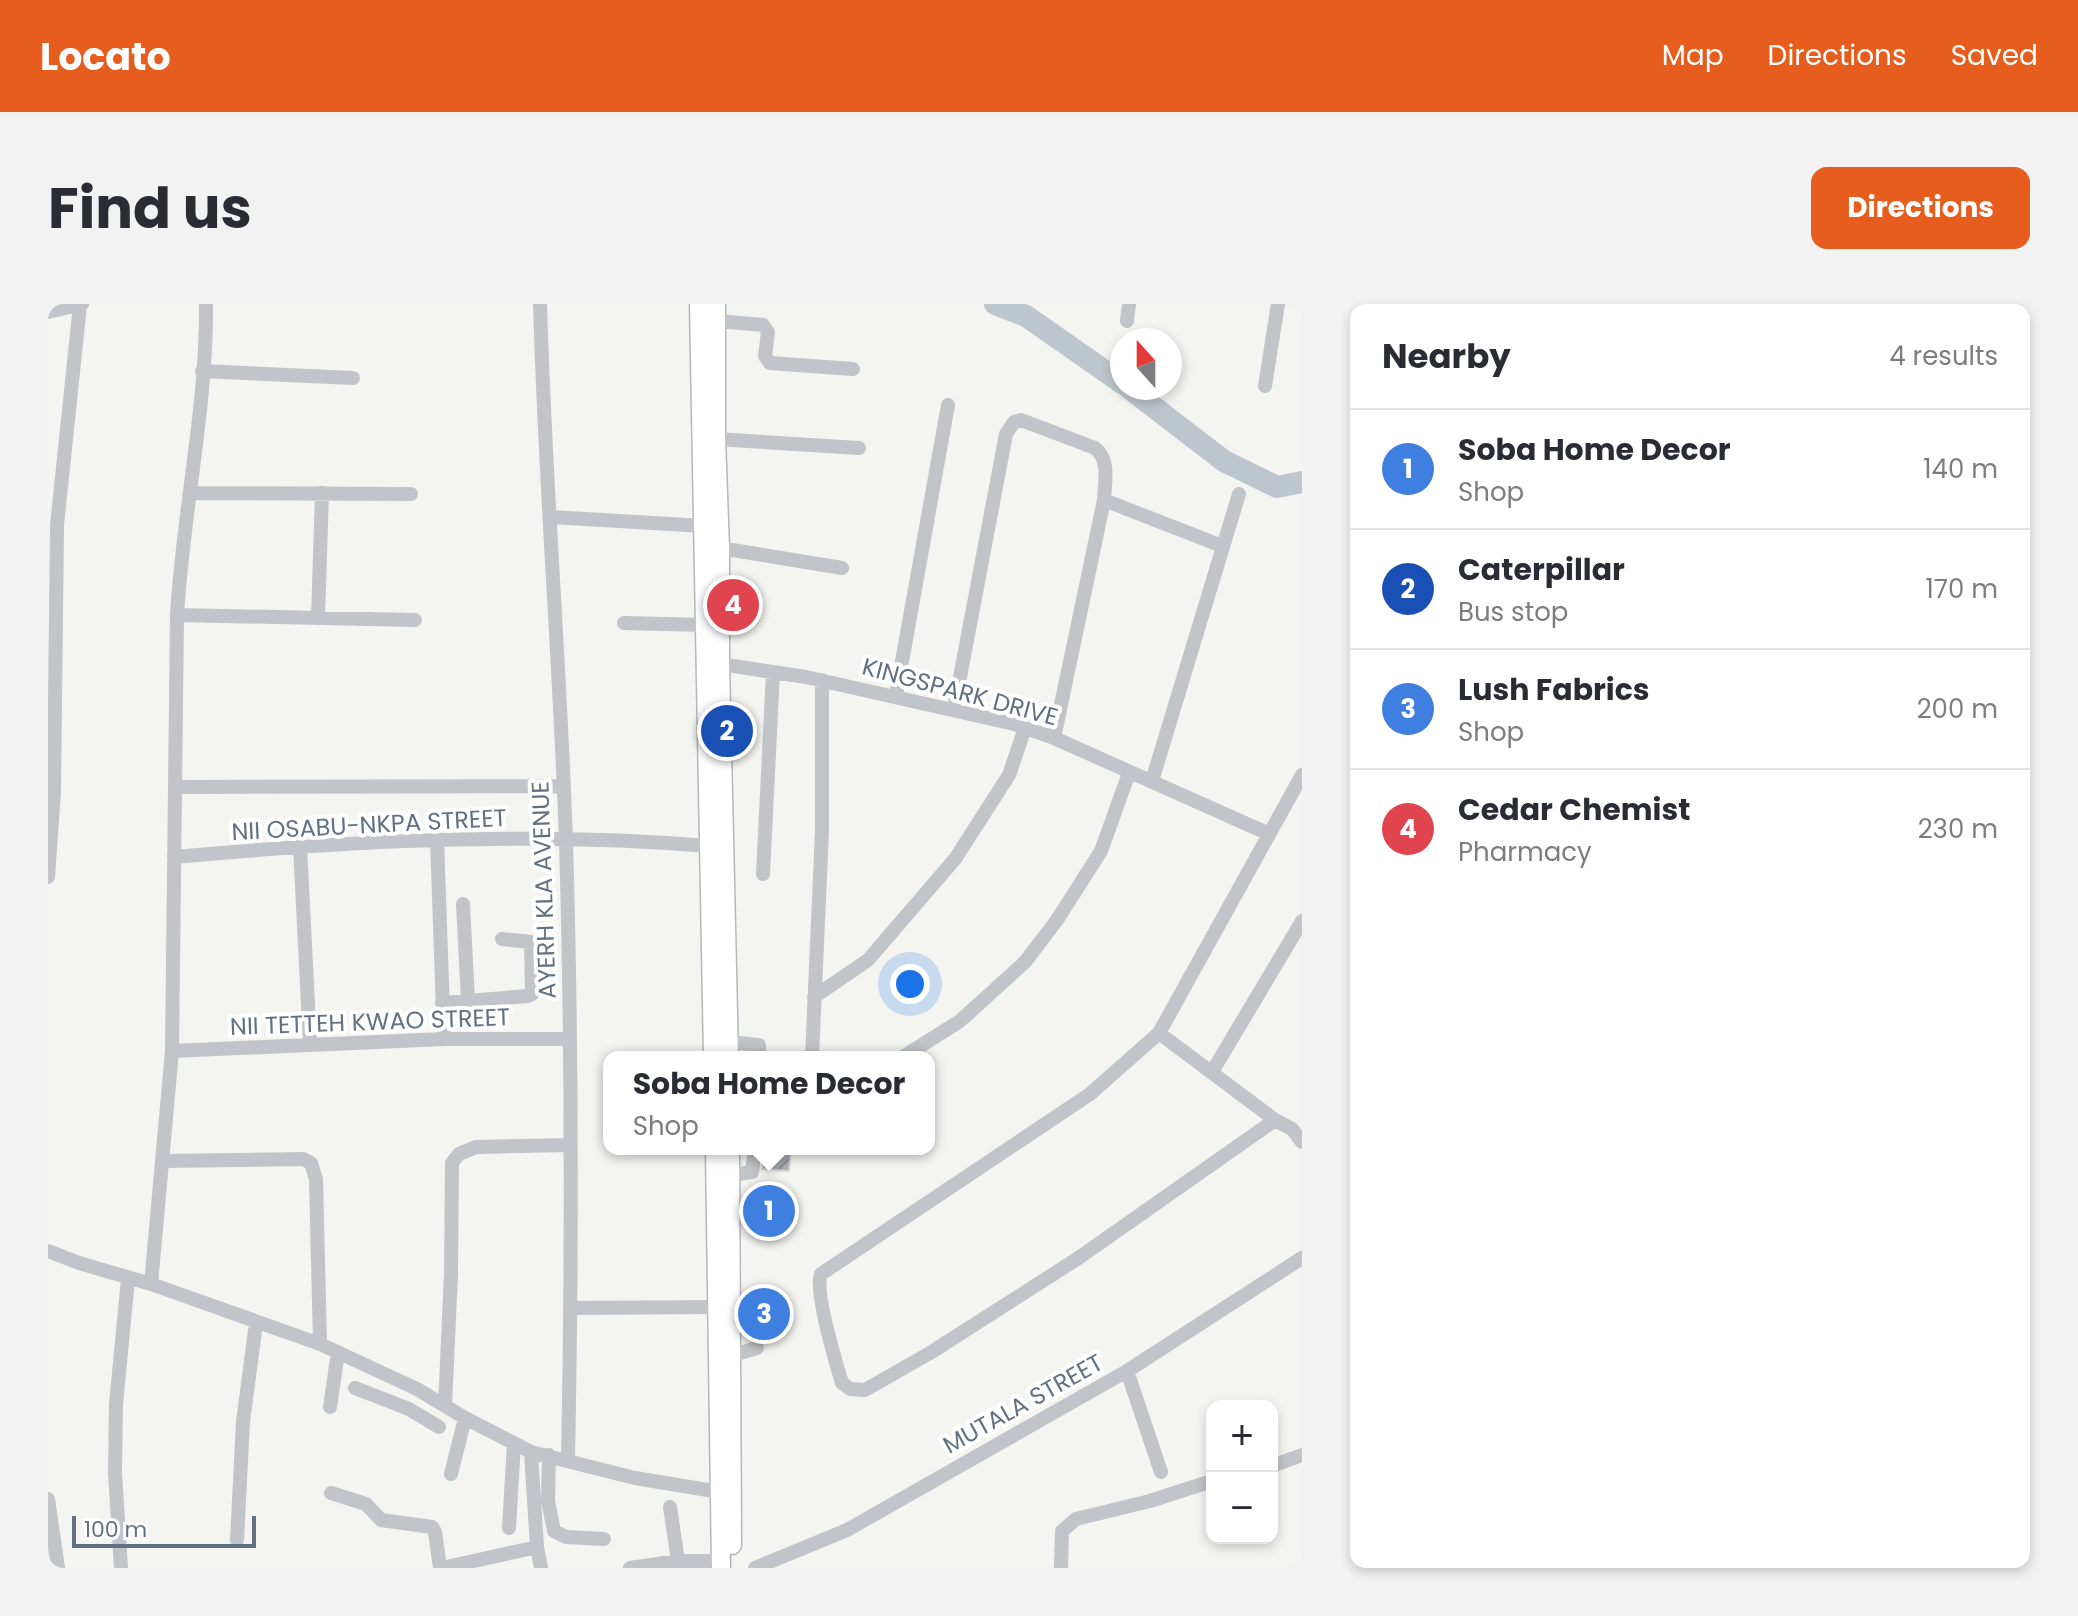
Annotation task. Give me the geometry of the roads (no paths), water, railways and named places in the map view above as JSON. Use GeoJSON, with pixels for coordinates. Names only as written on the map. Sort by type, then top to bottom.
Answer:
{"type":"FeatureCollection","features":[{"type":"Feature","properties":{"kind":"main road"},"geometry":{"type":"LineString","coordinates":[[699,304],[713,1051]]}},
{"type":"Feature","properties":{"kind":"main road"},"geometry":{"type":"LineString","coordinates":[[717,312],[716,439],[729,1050]]}},
{"type":"Feature","properties":{"kind":"main road"},"geometry":{"type":"LineString","coordinates":[[716,1155],[723,1196],[733,1355],[724,1566]]}},
{"type":"Feature","properties":{"kind":"main road"},"geometry":{"type":"LineString","coordinates":[[724,1566],[717,1307],[723,1196],[731,1175],[730,1155]]}},
{"type":"Feature","properties":{"kind":"street"},"geometry":{"type":"LineString","coordinates":[[48,312],[81,304],[57,525],[54,791],[48,877]]}},
{"type":"Feature","properties":{"kind":"street"},"geometry":{"type":"LineString","coordinates":[[151,1284],[172,1051],[177,615],[206,304]]}},
{"type":"Feature","properties":{"kind":"street"},"geometry":{"type":"LineString","coordinates":[[1127,321],[1129,304]]}},
{"type":"Feature","properties":{"kind":"street"},"geometry":{"type":"LineString","coordinates":[[1265,386],[1278,304]]}},
{"type":"Feature","properties":{"kind":"street","name":"AYERH KLA AVENUE"},"geometry":{"type":"LineString","coordinates":[[540,312],[566,840],[571,1308],[568,1459]]}},
{"type":"Feature","properties":{"kind":"street"},"geometry":{"type":"LineString","coordinates":[[717,312],[763,325],[768,332],[766,360],[770,363],[853,369]]}},
{"type":"Feature","properties":{"kind":"street"},"geometry":{"type":"LineString","coordinates":[[202,371],[353,378]]}},
{"type":"Feature","properties":{"kind":"street"},"geometry":{"type":"LineString","coordinates":[[896,695],[948,405]]}},
{"type":"Feature","properties":{"kind":"street"},"geometry":{"type":"LineString","coordinates":[[954,709],[1009,427],[1021,420],[1095,448],[1102,454],[1105,463],[1104,500],[1054,738]]}},
{"type":"Feature","properties":{"kind":"street"},"geometry":{"type":"LineString","coordinates":[[716,439],[859,448]]}},
{"type":"Feature","properties":{"kind":"street"},"geometry":{"type":"LineString","coordinates":[[190,493],[411,494]]}},
{"type":"Feature","properties":{"kind":"street"},"geometry":{"type":"LineString","coordinates":[[318,618],[322,493]]}},
{"type":"Feature","properties":{"kind":"street"},"geometry":{"type":"LineString","coordinates":[[1152,781],[1239,494]]}},
{"type":"Feature","properties":{"kind":"street"},"geometry":{"type":"LineString","coordinates":[[1104,500],[1222,546]]}},
{"type":"Feature","properties":{"kind":"street"},"geometry":{"type":"LineString","coordinates":[[551,517],[704,526]]}},
{"type":"Feature","properties":{"kind":"street"},"geometry":{"type":"LineString","coordinates":[[720,548],[842,568]]}},
{"type":"Feature","properties":{"kind":"street"},"geometry":{"type":"LineString","coordinates":[[177,615],[415,620]]}},
{"type":"Feature","properties":{"kind":"street"},"geometry":{"type":"LineString","coordinates":[[624,623],[705,625]]}},
{"type":"Feature","properties":{"kind":"street","name":"KINGSPARK DRIVE"},"geometry":{"type":"LineString","coordinates":[[720,664],[896,695],[1025,728],[1267,833]]}},
{"type":"Feature","properties":{"kind":"street"},"geometry":{"type":"LineString","coordinates":[[763,874],[773,672]]}},
{"type":"Feature","properties":{"kind":"street"},"geometry":{"type":"LineString","coordinates":[[812,1051],[822,831],[822,680]]}},
{"type":"Feature","properties":{"kind":"street"},"geometry":{"type":"LineString","coordinates":[[814,997],[868,960],[955,859],[1009,775],[1025,728]]}},
{"type":"Feature","properties":{"kind":"street"},"geometry":{"type":"LineString","coordinates":[[912,1051],[960,1021],[1025,962],[1057,920],[1101,851],[1129,773]]}},
{"type":"Feature","properties":{"kind":"street"},"geometry":{"type":"LineString","coordinates":[[1275,1120],[1077,1259],[930,1353],[865,1390],[850,1389],[842,1383],[828,1329],[819,1281],[821,1274],[1090,1094],[1159,1033],[1267,833],[1302,775]]}},
{"type":"Feature","properties":{"kind":"street"},"geometry":{"type":"LineString","coordinates":[[176,787],[563,786]]}},
{"type":"Feature","properties":{"kind":"street"},"geometry":{"type":"LineString","coordinates":[[437,840],[444,1039]]}},
{"type":"Feature","properties":{"kind":"street","name":"NII OSABU-NKPA STREET"},"geometry":{"type":"LineString","coordinates":[[174,857],[300,846],[437,840],[634,840],[709,846]]}},
{"type":"Feature","properties":{"kind":"street"},"geometry":{"type":"LineString","coordinates":[[300,846],[310,1044]]}},
{"type":"Feature","properties":{"kind":"street"},"geometry":{"type":"LineString","coordinates":[[463,904],[468,1001]]}},
{"type":"Feature","properties":{"kind":"street"},"geometry":{"type":"LineString","coordinates":[[1212,1072],[1302,921]]}},
{"type":"Feature","properties":{"kind":"street"},"geometry":{"type":"LineString","coordinates":[[442,1003],[532,994],[531,942],[502,939]]}},
{"type":"Feature","properties":{"kind":"street"},"geometry":{"type":"LineString","coordinates":[[1159,1033],[1275,1120],[1292,1129],[1302,1142]]}},
{"type":"Feature","properties":{"kind":"street","name":"NII TETTEH KWAO STREET"},"geometry":{"type":"LineString","coordinates":[[172,1051],[444,1039],[570,1039]]}},
{"type":"Feature","properties":{"kind":"street"},"geometry":{"type":"LineString","coordinates":[[729,1050],[756,1044],[759,1051]]}},
{"type":"Feature","properties":{"kind":"street"},"geometry":{"type":"LineString","coordinates":[[445,1405],[452,1163],[459,1154],[476,1147],[569,1145]]}},
{"type":"Feature","properties":{"kind":"street"},"geometry":{"type":"LineString","coordinates":[[731,1175],[752,1172],[754,1155]]}},
{"type":"Feature","properties":{"kind":"street"},"geometry":{"type":"LineString","coordinates":[[162,1161],[303,1159],[311,1163],[316,1179],[320,1344]]}},
{"type":"Feature","properties":{"kind":"street"},"geometry":{"type":"LineString","coordinates":[[48,1251],[320,1344],[417,1389],[531,1452],[635,1478],[720,1492]]}},
{"type":"Feature","properties":{"kind":"street","name":"MUTALA STREET"},"geometry":{"type":"LineString","coordinates":[[755,1568],[791,1562],[1127,1371],[1302,1258]]}},
{"type":"Feature","properties":{"kind":"street"},"geometry":{"type":"LineString","coordinates":[[121,1568],[115,1473],[116,1404],[128,1279]]}},
{"type":"Feature","properties":{"kind":"street"},"geometry":{"type":"LineString","coordinates":[[571,1308],[717,1307]]}},
{"type":"Feature","properties":{"kind":"street"},"geometry":{"type":"LineString","coordinates":[[237,1540],[243,1422],[256,1323]]}},
{"type":"Feature","properties":{"kind":"street"},"geometry":{"type":"LineString","coordinates":[[733,1355],[757,1348]]}},
{"type":"Feature","properties":{"kind":"street"},"geometry":{"type":"LineString","coordinates":[[330,1407],[338,1352]]}},
{"type":"Feature","properties":{"kind":"street"},"geometry":{"type":"LineString","coordinates":[[1127,1371],[1161,1472]]}},
{"type":"Feature","properties":{"kind":"street"},"geometry":{"type":"LineString","coordinates":[[355,1388],[409,1409],[439,1427]]}},
{"type":"Feature","properties":{"kind":"street"},"geometry":{"type":"LineString","coordinates":[[409,1409],[417,1389]]}},
{"type":"Feature","properties":{"kind":"street"},"geometry":{"type":"LineString","coordinates":[[451,1474],[465,1418]]}},
{"type":"Feature","properties":{"kind":"street"},"geometry":{"type":"LineString","coordinates":[[509,1528],[514,1443]]}},
{"type":"Feature","properties":{"kind":"street"},"geometry":{"type":"LineString","coordinates":[[531,1452],[541,1568]]}},
{"type":"Feature","properties":{"kind":"street"},"geometry":{"type":"LineString","coordinates":[[549,1455],[548,1501],[554,1531],[566,1537],[604,1539]]}},
{"type":"Feature","properties":{"kind":"street"},"geometry":{"type":"LineString","coordinates":[[1278,1464],[1302,1455]]}},
{"type":"Feature","properties":{"kind":"street"},"geometry":{"type":"LineString","coordinates":[[1061,1568],[1062,1531],[1076,1519],[1150,1501],[1206,1483]]}},
{"type":"Feature","properties":{"kind":"street"},"geometry":{"type":"LineString","coordinates":[[331,1493],[366,1504],[381,1520],[432,1527],[441,1568],[537,1547]]}},
{"type":"Feature","properties":{"kind":"street"},"geometry":{"type":"LineString","coordinates":[[48,1499],[58,1568]]}},
{"type":"Feature","properties":{"kind":"street"},"geometry":{"type":"LineString","coordinates":[[670,1507],[678,1561]]}},
{"type":"Feature","properties":{"kind":"street"},"geometry":{"type":"LineString","coordinates":[[630,1568],[678,1561],[724,1566]]}},
{"type":"Feature","properties":{"kind":"waterway"},"geometry":{"type":"LineString","coordinates":[[995,304],[1026,316],[1110,375]]}},
{"type":"Feature","properties":{"kind":"waterway"},"geometry":{"type":"LineString","coordinates":[[1145,400],[1224,461],[1277,487],[1302,482]]}},
{"type":"Feature","properties":{"kind":"place","name":"Cedar Chemist"},"geometry":{"type":"Point","coordinates":[733,605]}},
{"type":"Feature","properties":{"kind":"place","name":"Caterpillar"},"geometry":{"type":"Point","coordinates":[727,731]}},
{"type":"Feature","properties":{"kind":"place","name":"Soba Home Decor"},"geometry":{"type":"Point","coordinates":[769,1211]}},
{"type":"Feature","properties":{"kind":"place","name":"Lush Fabrics"},"geometry":{"type":"Point","coordinates":[764,1314]}}]}
